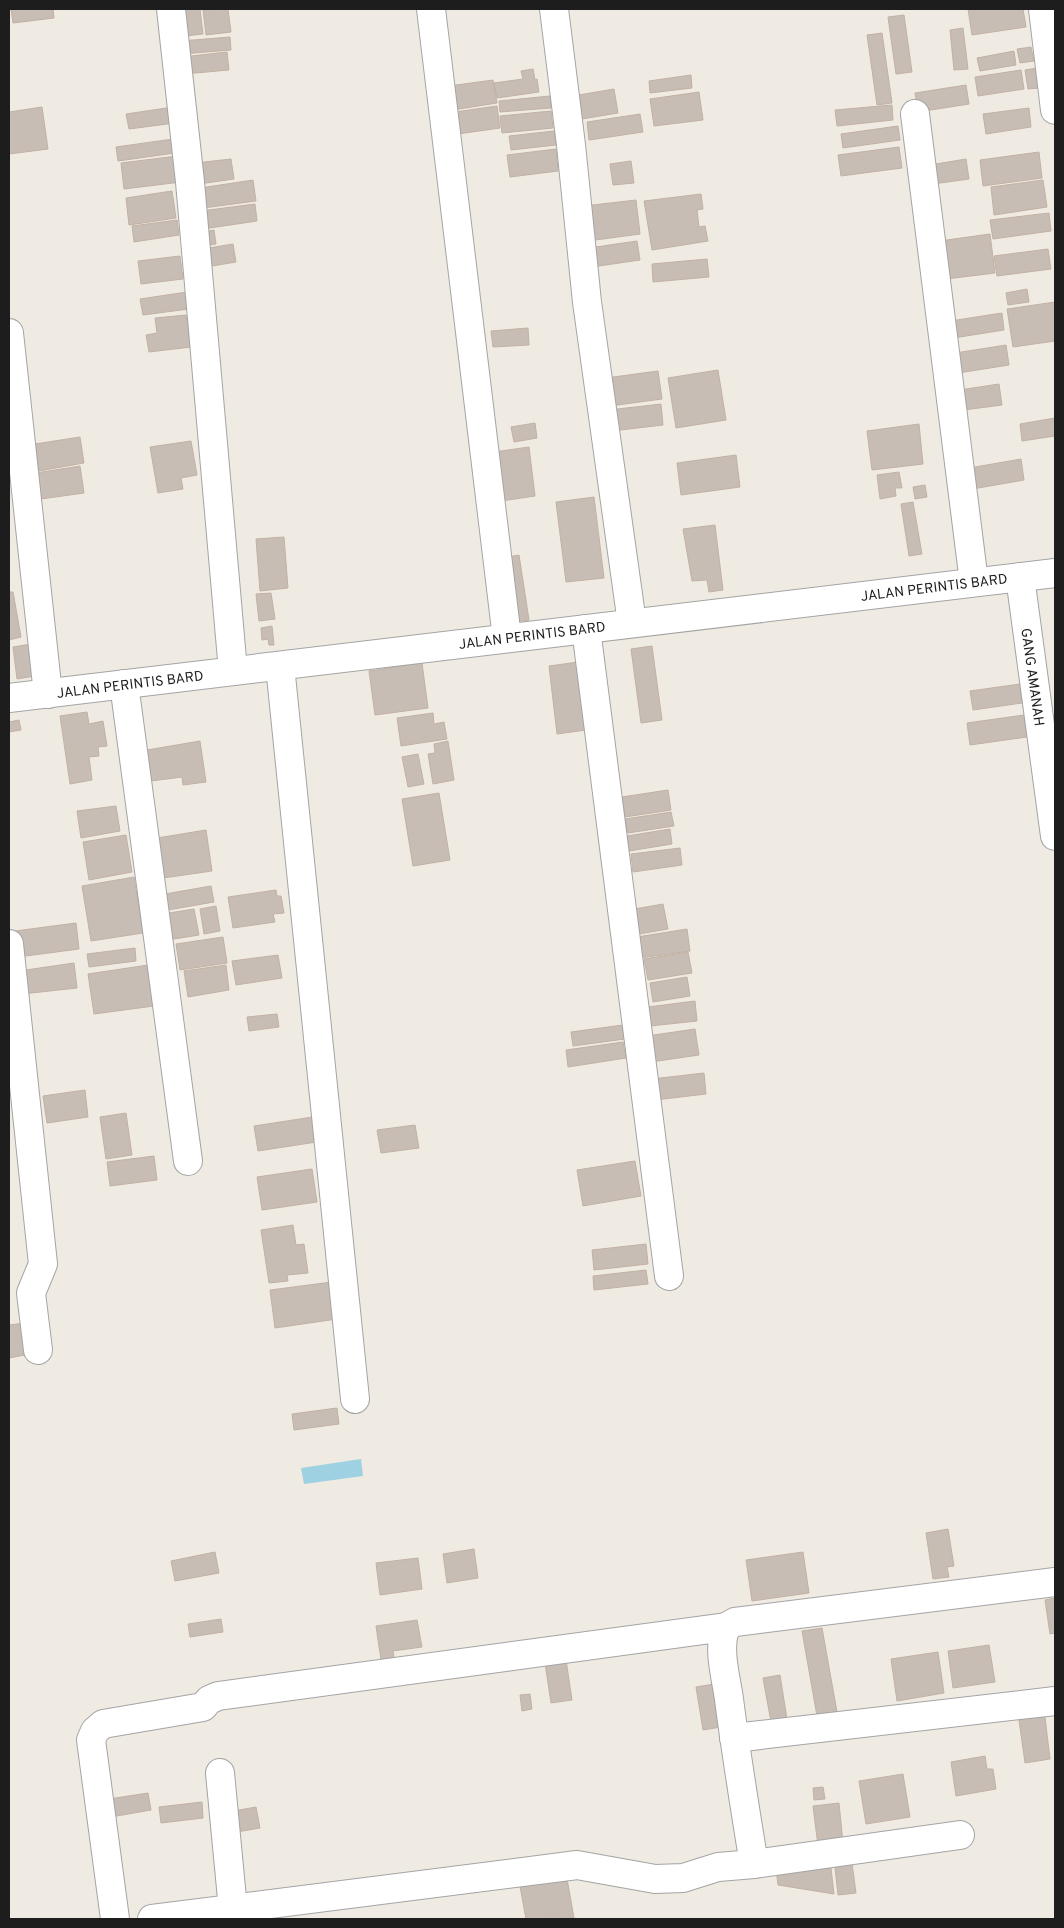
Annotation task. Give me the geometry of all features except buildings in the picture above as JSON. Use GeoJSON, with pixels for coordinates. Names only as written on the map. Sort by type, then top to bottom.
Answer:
{"type":"FeatureCollection","features":[{"type":"Feature","properties":{"kind":"street"},"geometry":{"type":"LineString","coordinates":[[170,9],[190,182],[233,671]]}},
{"type":"Feature","properties":{"kind":"street"},"geometry":{"type":"LineString","coordinates":[[431,9],[507,638]]}},
{"type":"Feature","properties":{"kind":"street"},"geometry":{"type":"LineString","coordinates":[[554,9],[571,145],[587,302],[632,623]]}},
{"type":"Feature","properties":{"kind":"street"},"geometry":{"type":"LineString","coordinates":[[1043,9],[1055,110]]}},
{"type":"Feature","properties":{"kind":"street"},"geometry":{"type":"LineString","coordinates":[[915,114],[974,582]]}},
{"type":"Feature","properties":{"kind":"street"},"geometry":{"type":"LineString","coordinates":[[9,333],[48,694]]}},
{"type":"Feature","properties":{"kind":"street","name":"JALAN PERINTIS BARD"},"geometry":{"type":"LineString","coordinates":[[9,698],[1055,572]]}},
{"type":"Feature","properties":{"kind":"street","name":"GANG AMANAH"},"geometry":{"type":"LineString","coordinates":[[1020,577],[1055,836]]}},
{"type":"Feature","properties":{"kind":"street"},"geometry":{"type":"LineString","coordinates":[[586,629],[668,1276]]}},
{"type":"Feature","properties":{"kind":"street"},"geometry":{"type":"LineString","coordinates":[[280,666],[355,1399]]}},
{"type":"Feature","properties":{"kind":"street"},"geometry":{"type":"LineString","coordinates":[[124,684],[188,1161]]}},
{"type":"Feature","properties":{"kind":"street"},"geometry":{"type":"LineString","coordinates":[[9,944],[43,1264],[31,1293],[38,1350]]}},
{"type":"Feature","properties":{"kind":"street"},"geometry":{"type":"LineString","coordinates":[[115,1919],[91,1740],[95,1731],[103,1724],[203,1707],[209,1700],[218,1696],[726,1627],[735,1622],[1055,1582]]}},
{"type":"Feature","properties":{"kind":"street"},"geometry":{"type":"LineString","coordinates":[[726,1627],[723,1634],[722,1649],[754,1864]]}},
{"type":"Feature","properties":{"kind":"street"},"geometry":{"type":"LineString","coordinates":[[734,1738],[1055,1701]]}},
{"type":"Feature","properties":{"kind":"street"},"geometry":{"type":"LineString","coordinates":[[220,1773],[234,1909]]}},
{"type":"Feature","properties":{"kind":"street"},"geometry":{"type":"LineString","coordinates":[[152,1919],[577,1865],[655,1879],[683,1878],[718,1867],[754,1864],[960,1836]]}},
{"type":"Feature","properties":{"kind":"water"},"geometry":{"type":"Polygon","coordinates":[[[361,1459],[363,1476],[304,1484],[301,1468],[361,1459]]]}}]}
